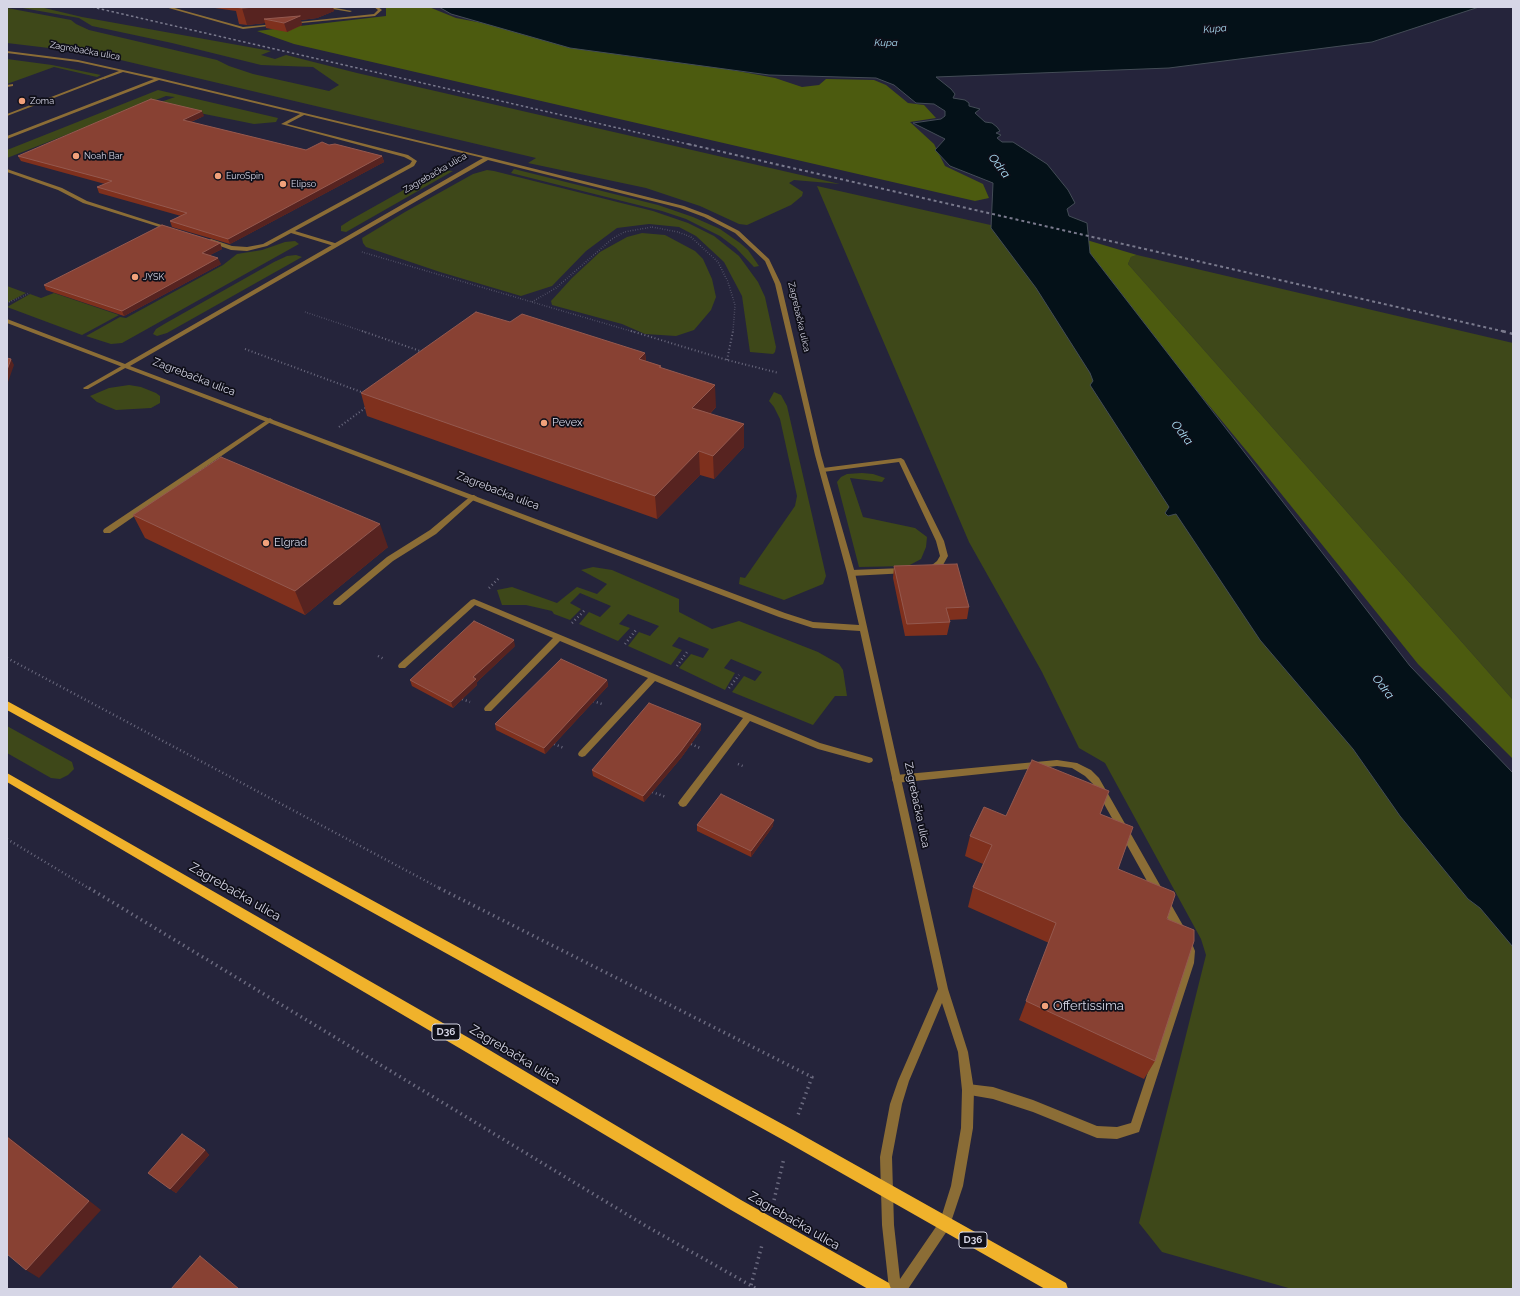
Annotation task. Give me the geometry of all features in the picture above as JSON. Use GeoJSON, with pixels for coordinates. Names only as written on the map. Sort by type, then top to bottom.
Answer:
{"type":"FeatureCollection","features":[{"type":"Feature","properties":{"kind":"main road","name":"D36"},"geometry":{"type":"LineString","coordinates":[[7,705],[790,1136],[1060,1289]]}},
{"type":"Feature","properties":{"kind":"main road","name":"Zagrebačka ulica"},"geometry":{"type":"LineString","coordinates":[[7,778],[472,1047],[882,1289]]}},
{"type":"Feature","properties":{"kind":"street"},"geometry":{"type":"LineString","coordinates":[[167,7],[243,28],[282,24]]}},
{"type":"Feature","properties":{"kind":"street"},"geometry":{"type":"LineString","coordinates":[[323,7],[350,11]]}},
{"type":"Feature","properties":{"kind":"street"},"geometry":{"type":"LineString","coordinates":[[290,24],[375,15],[380,10],[376,7]]}},
{"type":"Feature","properties":{"kind":"street","name":"Zagrebačka ulica"},"geometry":{"type":"LineString","coordinates":[[7,52],[78,61],[124,71],[487,158],[682,207],[706,216],[737,232],[767,260],[776,276],[799,377],[851,573],[943,989],[963,1052],[968,1090],[967,1128],[962,1160],[957,1186],[945,1224],[901,1289]]}},
{"type":"Feature","properties":{"kind":"street"},"geometry":{"type":"LineString","coordinates":[[7,115],[124,71]]}},
{"type":"Feature","properties":{"kind":"street"},"geometry":{"type":"LineString","coordinates":[[7,138],[158,79]]}},
{"type":"Feature","properties":{"kind":"street"},"geometry":{"type":"LineString","coordinates":[[7,86],[12,84]]}},
{"type":"Feature","properties":{"kind":"street"},"geometry":{"type":"LineString","coordinates":[[206,240],[231,248],[246,249],[265,245],[412,165],[415,161],[406,156],[283,124],[304,114]]}},
{"type":"Feature","properties":{"kind":"street","name":"Zagrebačka ulica"},"geometry":{"type":"LineString","coordinates":[[125,366],[487,158]]}},
{"type":"Feature","properties":{"kind":"street"},"geometry":{"type":"LineString","coordinates":[[7,170],[60,188],[85,202],[177,231]]}},
{"type":"Feature","properties":{"kind":"street"},"geometry":{"type":"LineString","coordinates":[[291,231],[336,245]]}},
{"type":"Feature","properties":{"kind":"street","name":"Zagrebačka ulica"},"geometry":{"type":"LineString","coordinates":[[7,321],[782,615],[813,625],[863,628]]}},
{"type":"Feature","properties":{"kind":"street"},"geometry":{"type":"LineString","coordinates":[[86,388],[125,366]]}},
{"type":"Feature","properties":{"kind":"street"},"geometry":{"type":"LineString","coordinates":[[107,531],[270,420]]}},
{"type":"Feature","properties":{"kind":"street"},"geometry":{"type":"LineString","coordinates":[[823,470],[901,460],[940,542],[944,556],[934,569],[926,570]]}},
{"type":"Feature","properties":{"kind":"street"},"geometry":{"type":"LineString","coordinates":[[337,603],[390,559],[433,532],[474,497]]}},
{"type":"Feature","properties":{"kind":"street"},"geometry":{"type":"LineString","coordinates":[[851,573],[911,570]]}},
{"type":"Feature","properties":{"kind":"street"},"geometry":{"type":"LineString","coordinates":[[402,666],[474,602],[818,746],[869,760]]}},
{"type":"Feature","properties":{"kind":"street"},"geometry":{"type":"LineString","coordinates":[[488,709],[558,638]]}},
{"type":"Feature","properties":{"kind":"street"},"geometry":{"type":"LineString","coordinates":[[582,754],[653,678]]}},
{"type":"Feature","properties":{"kind":"street"},"geometry":{"type":"LineString","coordinates":[[682,803],[748,717]]}},
{"type":"Feature","properties":{"kind":"street"},"geometry":{"type":"LineString","coordinates":[[896,779],[1057,763],[1074,765],[1088,773],[1096,781],[1187,941],[1190,951],[1189,963],[1135,1128],[1117,1133],[1097,1132],[1033,1106],[992,1093],[968,1090]]}},
{"type":"Feature","properties":{"kind":"street"},"geometry":{"type":"LineString","coordinates":[[895,1289],[888,1225],[886,1157],[896,1104],[904,1081],[943,989]]}},
{"type":"Feature","properties":{"kind":"path"},"geometry":{"type":"LineString","coordinates":[[532,302],[556,288],[612,239],[624,232],[639,228],[652,227],[678,232],[691,237],[718,262],[728,282],[735,305],[733,331],[727,360]]}},
{"type":"Feature","properties":{"kind":"path"},"geometry":{"type":"LineString","coordinates":[[336,245],[727,360],[799,377]]}},
{"type":"Feature","properties":{"kind":"path"},"geometry":{"type":"LineString","coordinates":[[7,304],[30,293]]}},
{"type":"Feature","properties":{"kind":"path"},"geometry":{"type":"LineString","coordinates":[[305,312],[427,353]]}},
{"type":"Feature","properties":{"kind":"path"},"geometry":{"type":"LineString","coordinates":[[245,349],[371,396]]}},
{"type":"Feature","properties":{"kind":"path"},"geometry":{"type":"LineString","coordinates":[[336,430],[372,403]]}},
{"type":"Feature","properties":{"kind":"path"},"geometry":{"type":"LineString","coordinates":[[484,592],[500,577]]}},
{"type":"Feature","properties":{"kind":"path"},"geometry":{"type":"LineString","coordinates":[[7,658],[492,916],[812,1077],[790,1136],[751,1285]]}},
{"type":"Feature","properties":{"kind":"path"},"geometry":{"type":"LineString","coordinates":[[7,839],[646,1226],[757,1289]]}},
{"type":"Feature","properties":{"kind":"green space"},"geometry":{"type":"Polygon","coordinates":[[[17,7],[40,7],[82,17],[271,51],[261,55],[275,59],[286,55],[357,73],[840,184],[794,180],[789,183],[803,192],[802,196],[791,205],[747,225],[739,224],[700,206],[646,188],[528,163],[536,158],[91,53],[7,43],[7,8],[71,20],[89,30],[217,60],[229,66],[253,74],[329,91],[339,85],[313,67],[261,65],[172,43],[92,26],[79,18],[17,7]]]}},
{"type":"Feature","properties":{"kind":"green space"},"geometry":{"type":"Polygon","coordinates":[[[386,7],[429,7],[456,18],[775,78],[802,87],[819,85],[826,79],[874,80],[886,85],[908,103],[924,105],[936,118],[910,122],[934,144],[945,166],[983,184],[989,198],[975,201],[294,44],[257,31],[386,16],[386,7]]]}},
{"type":"Feature","properties":{"kind":"green space"},"geometry":{"type":"Polygon","coordinates":[[[7,59],[52,65],[101,75],[97,77],[54,67],[7,84],[7,59]]]}},
{"type":"Feature","properties":{"kind":"green space"},"geometry":{"type":"Polygon","coordinates":[[[158,90],[278,118],[276,122],[254,124],[155,104],[175,97],[166,96],[7,158],[7,150],[158,90]]]}},
{"type":"Feature","properties":{"kind":"green space"},"geometry":{"type":"Polygon","coordinates":[[[514,169],[658,205],[693,217],[720,229],[740,243],[748,250],[759,266],[754,267],[736,248],[720,236],[686,219],[662,211],[511,173],[514,169]]]}},
{"type":"Feature","properties":{"kind":"green space"},"geometry":{"type":"Polygon","coordinates":[[[443,170],[453,171],[346,232],[341,231],[341,226],[352,219],[434,173],[443,170]]]}},
{"type":"Feature","properties":{"kind":"green space"},"geometry":{"type":"Polygon","coordinates":[[[487,170],[653,211],[688,223],[714,236],[739,256],[758,282],[765,297],[776,347],[775,352],[773,354],[750,352],[742,296],[724,262],[696,236],[679,227],[649,224],[617,228],[586,251],[552,286],[521,296],[440,272],[366,247],[363,243],[362,238],[405,212],[473,174],[487,170]]]}},
{"type":"Feature","properties":{"kind":"green space"},"geometry":{"type":"Polygon","coordinates":[[[817,186],[1004,228],[1513,908],[1513,1289],[1292,1289],[1162,1252],[1139,1223],[1206,955],[1201,939],[1105,763],[1079,748],[1042,672],[969,542],[817,186]]]}},
{"type":"Feature","properties":{"kind":"green space"},"geometry":{"type":"Polygon","coordinates":[[[642,233],[665,235],[695,251],[703,259],[712,279],[716,297],[711,310],[694,330],[676,336],[645,334],[622,324],[552,305],[551,301],[572,278],[600,252],[627,237],[642,233]]]}},
{"type":"Feature","properties":{"kind":"green space"},"geometry":{"type":"Polygon","coordinates":[[[1080,238],[1137,255],[1131,257],[1128,264],[1513,700],[1513,759],[1418,664],[1250,455],[1087,258],[1080,238]]]}},
{"type":"Feature","properties":{"kind":"green space"},"geometry":{"type":"Polygon","coordinates":[[[295,241],[299,244],[122,343],[111,344],[86,336],[120,317],[126,318],[223,265],[237,254],[262,250],[285,242],[295,241]]]}},
{"type":"Feature","properties":{"kind":"green space"},"geometry":{"type":"Polygon","coordinates":[[[296,255],[302,257],[167,333],[157,336],[153,334],[156,329],[166,323],[274,262],[287,256],[296,255]]]}},
{"type":"Feature","properties":{"kind":"green space"},"geometry":{"type":"Polygon","coordinates":[[[1137,255],[1513,343],[1513,700],[1128,264],[1131,257],[1137,255]]]}},
{"type":"Feature","properties":{"kind":"green space"},"geometry":{"type":"Polygon","coordinates":[[[7,286],[26,293],[7,303],[7,286]]]}},
{"type":"Feature","properties":{"kind":"green space"},"geometry":{"type":"Polygon","coordinates":[[[54,293],[119,315],[82,335],[7,307],[30,294],[41,298],[54,293]]]}},
{"type":"Feature","properties":{"kind":"green space"},"geometry":{"type":"Polygon","coordinates":[[[129,385],[141,387],[156,393],[160,396],[160,403],[151,408],[116,410],[97,402],[90,396],[109,388],[129,385]]]}},
{"type":"Feature","properties":{"kind":"green space"},"geometry":{"type":"Polygon","coordinates":[[[774,392],[781,395],[787,406],[826,576],[823,584],[784,600],[739,584],[740,577],[745,578],[795,506],[797,496],[780,419],[769,401],[774,392]]]}},
{"type":"Feature","properties":{"kind":"green space"},"geometry":{"type":"Polygon","coordinates":[[[847,474],[873,474],[885,478],[882,482],[850,478],[863,517],[915,528],[927,537],[926,547],[921,559],[908,566],[859,567],[837,482],[841,477],[847,474]]]}},
{"type":"Feature","properties":{"kind":"green space"},"geometry":{"type":"Polygon","coordinates":[[[593,567],[612,570],[679,599],[679,612],[712,629],[739,621],[818,652],[839,664],[843,670],[847,696],[835,696],[813,725],[732,692],[744,676],[755,681],[762,672],[731,659],[724,668],[735,673],[725,690],[679,668],[691,654],[703,658],[709,649],[679,637],[672,646],[682,650],[671,665],[628,646],[639,632],[650,636],[659,626],[628,614],[619,624],[630,628],[618,641],[579,624],[589,612],[600,617],[611,606],[580,593],[570,603],[581,609],[570,620],[554,614],[552,611],[526,605],[502,605],[497,590],[512,587],[557,603],[577,587],[597,594],[607,584],[581,570],[593,567]]]}},
{"type":"Feature","properties":{"kind":"green space"},"geometry":{"type":"Polygon","coordinates":[[[7,726],[72,762],[74,769],[68,775],[60,779],[51,778],[7,753],[7,726]]]}},
{"type":"Feature","properties":{"kind":"water"},"geometry":{"type":"Polygon","coordinates":[[[439,7],[1479,7],[1372,42],[1169,68],[936,77],[951,89],[955,94],[953,98],[965,100],[969,103],[969,106],[980,109],[975,113],[985,122],[992,123],[997,127],[1000,131],[996,133],[1001,135],[997,138],[1002,142],[1013,142],[1047,164],[1068,190],[1075,203],[1067,209],[1069,216],[1087,223],[1090,253],[1410,666],[1513,773],[1513,947],[1480,908],[1468,899],[1400,816],[1353,749],[1260,640],[1176,514],[1168,516],[1165,513],[1169,507],[1090,385],[1093,381],[1090,373],[1036,288],[991,228],[993,183],[950,166],[935,150],[945,139],[913,123],[941,119],[945,116],[945,111],[934,104],[916,103],[894,85],[876,78],[769,75],[570,48],[451,14],[439,7]]]}},
{"type":"Feature","properties":{"kind":"building"},"geometry":{"type":"Polygon","coordinates":[[[234,7],[256,7],[242,8],[234,7]]]}},
{"type":"Feature","properties":{"kind":"building"},"geometry":{"type":"Polygon","coordinates":[[[300,16],[284,23],[264,19],[300,16]]]}},
{"type":"Feature","properties":{"kind":"building"},"geometry":{"type":"Polygon","coordinates":[[[151,99],[202,111],[183,120],[306,150],[322,142],[329,145],[335,144],[382,156],[228,239],[170,221],[187,213],[97,187],[112,181],[18,156],[151,99]]]}},
{"type":"Feature","properties":{"kind":"building","name":"JYSK"},"geometry":{"type":"Polygon","coordinates":[[[162,225],[220,243],[202,253],[218,258],[122,311],[44,285],[162,225]]]}},
{"type":"Feature","properties":{"kind":"building","name":"Pevex"},"geometry":{"type":"Polygon","coordinates":[[[476,312],[510,322],[522,314],[645,353],[639,359],[715,385],[692,408],[744,424],[713,456],[699,451],[655,496],[361,393],[476,312]]]}},
{"type":"Feature","properties":{"kind":"building"},"geometry":{"type":"Polygon","coordinates":[[[7,358],[11,359],[7,370],[7,358]]]}},
{"type":"Feature","properties":{"kind":"building","name":"Elgrad"},"geometry":{"type":"Polygon","coordinates":[[[221,457],[380,524],[295,591],[133,515],[221,457]]]}},
{"type":"Feature","properties":{"kind":"building"},"geometry":{"type":"Polygon","coordinates":[[[957,564],[969,607],[946,608],[950,622],[907,624],[894,566],[957,564]]]}},
{"type":"Feature","properties":{"kind":"building"},"geometry":{"type":"Polygon","coordinates":[[[474,621],[514,640],[473,677],[476,679],[451,702],[410,680],[474,621]]]}},
{"type":"Feature","properties":{"kind":"building"},"geometry":{"type":"Polygon","coordinates":[[[561,659],[607,680],[544,748],[495,724],[561,659]]]}},
{"type":"Feature","properties":{"kind":"building"},"geometry":{"type":"Polygon","coordinates":[[[649,703],[701,724],[681,751],[643,796],[592,770],[649,703]]]}},
{"type":"Feature","properties":{"kind":"building"},"geometry":{"type":"Polygon","coordinates":[[[1032,760],[1109,791],[1100,814],[1133,827],[1118,869],[1174,892],[1175,895],[1167,919],[1194,930],[1194,941],[1155,1061],[1026,1001],[1056,923],[973,887],[992,845],[970,836],[984,807],[1006,816],[1032,760]]]}},
{"type":"Feature","properties":{"kind":"building"},"geometry":{"type":"Polygon","coordinates":[[[721,794],[774,820],[751,851],[697,825],[721,794]]]}},
{"type":"Feature","properties":{"kind":"building"},"geometry":{"type":"Polygon","coordinates":[[[182,1134],[205,1150],[170,1189],[148,1173],[182,1134]]]}},
{"type":"Feature","properties":{"kind":"building"},"geometry":{"type":"Polygon","coordinates":[[[7,1137],[89,1201],[26,1270],[7,1254],[7,1137]]]}},
{"type":"Feature","properties":{"kind":"building"},"geometry":{"type":"Polygon","coordinates":[[[200,1256],[239,1289],[171,1289],[200,1256]]]}},
{"type":"Feature","properties":{"kind":"railway"},"geometry":{"type":"LineString","coordinates":[[92,7],[692,145]]}},
{"type":"Feature","properties":{"kind":"railway"},"geometry":{"type":"LineString","coordinates":[[688,144],[1504,332]]}},
{"type":"Feature","properties":{"kind":"railway"},"geometry":{"type":"LineString","coordinates":[[1504,332],[1513,334]]}},
{"type":"Feature","properties":{"kind":"place","name":"Zoma"},"geometry":{"type":"Point","coordinates":[22,101]}},
{"type":"Feature","properties":{"kind":"place","name":"Noah Bar"},"geometry":{"type":"Point","coordinates":[76,156]}},
{"type":"Feature","properties":{"kind":"place","name":"EuroSpin"},"geometry":{"type":"Point","coordinates":[218,176]}},
{"type":"Feature","properties":{"kind":"place","name":"Elipso"},"geometry":{"type":"Point","coordinates":[283,184]}},
{"type":"Feature","properties":{"kind":"place","name":"JYSK"},"geometry":{"type":"Point","coordinates":[135,277]}},
{"type":"Feature","properties":{"kind":"place","name":"Pevex"},"geometry":{"type":"Point","coordinates":[544,423]}},
{"type":"Feature","properties":{"kind":"place","name":"Elgrad"},"geometry":{"type":"Point","coordinates":[266,543]}},
{"type":"Feature","properties":{"kind":"place","name":"Offertissima"},"geometry":{"type":"Point","coordinates":[1045,1006]}},
{"type":"Feature","properties":{"kind":"water label","name":"Kupa"},"geometry":{"type":"Point","coordinates":[1215,29]}},
{"type":"Feature","properties":{"kind":"water label","name":"Kupa"},"geometry":{"type":"Point","coordinates":[886,43]}},
{"type":"Feature","properties":{"kind":"water label","name":"Odra"},"geometry":{"type":"Point","coordinates":[999,166]}},
{"type":"Feature","properties":{"kind":"water label","name":"Odra"},"geometry":{"type":"Point","coordinates":[1182,433]}},
{"type":"Feature","properties":{"kind":"water label","name":"Odra"},"geometry":{"type":"Point","coordinates":[1383,687]}}]}
